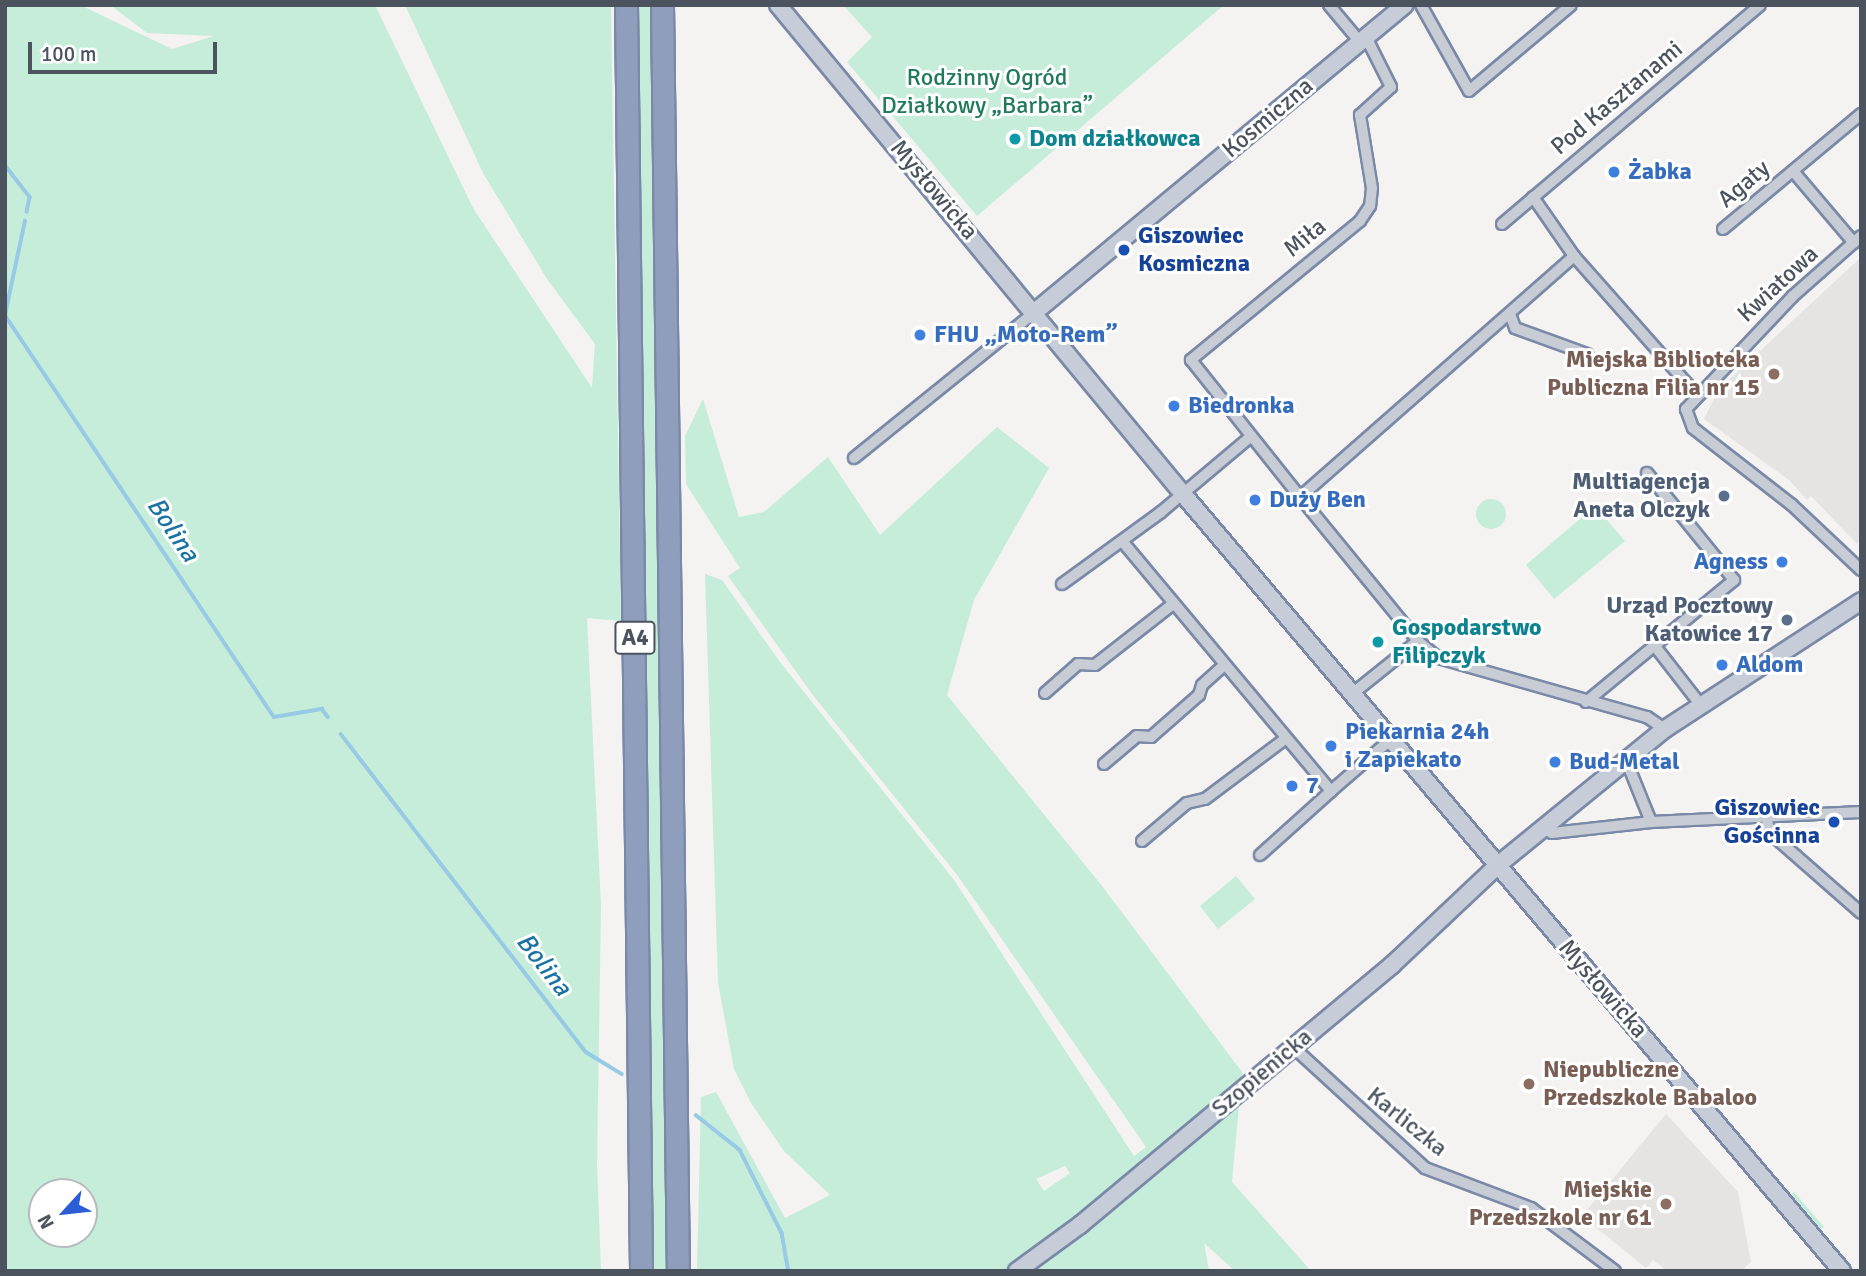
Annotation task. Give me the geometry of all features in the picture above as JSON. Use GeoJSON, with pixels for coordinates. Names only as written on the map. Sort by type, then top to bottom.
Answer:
{"type":"FeatureCollection","features":[{"type":"Feature","properties":{"kind":"highway","name":"A4"},"geometry":{"type":"LineString","coordinates":[[626,5],[641,1271]]}},
{"type":"Feature","properties":{"kind":"highway","name":"A4"},"geometry":{"type":"LineString","coordinates":[[662,5],[678,1271]]}},
{"type":"Feature","properties":{"kind":"street","name":"Mysłowicka"},"geometry":{"type":"LineString","coordinates":[[778,5],[1036,312],[1183,494],[1842,1271]]}},
{"type":"Feature","properties":{"kind":"street"},"geometry":{"type":"LineString","coordinates":[[1329,5],[1363,40]]}},
{"type":"Feature","properties":{"kind":"street","name":"Kosmiczna"},"geometry":{"type":"LineString","coordinates":[[1036,312],[1404,5]]}},
{"type":"Feature","properties":{"kind":"street"},"geometry":{"type":"LineString","coordinates":[[1421,5],[1469,91],[1571,5]]}},
{"type":"Feature","properties":{"kind":"street","name":"Pod Kasztanami"},"geometry":{"type":"LineString","coordinates":[[1502,224],[1760,5]]}},
{"type":"Feature","properties":{"kind":"street","name":"Miła"},"geometry":{"type":"LineString","coordinates":[[1363,40],[1391,87],[1360,115],[1372,188],[1366,214],[1191,360],[1249,438],[1418,641],[1438,658],[1586,702],[1647,717],[1665,729]]}},
{"type":"Feature","properties":{"kind":"street","name":"Agaty"},"geometry":{"type":"LineString","coordinates":[[1723,229],[1861,114]]}},
{"type":"Feature","properties":{"kind":"street","name":"Agaty"},"geometry":{"type":"LineString","coordinates":[[1793,171],[1857,239]]}},
{"type":"Feature","properties":{"kind":"street"},"geometry":{"type":"LineString","coordinates":[[1533,197],[1574,256],[1696,394],[1686,409],[1693,428],[1792,505],[1861,570]]}},
{"type":"Feature","properties":{"kind":"street","name":"Kwiatowa"},"geometry":{"type":"LineString","coordinates":[[1696,394],[1857,239]]}},
{"type":"Feature","properties":{"kind":"street"},"geometry":{"type":"LineString","coordinates":[[1300,497],[1574,256]]}},
{"type":"Feature","properties":{"kind":"street"},"geometry":{"type":"LineString","coordinates":[[854,458],[1036,312]]}},
{"type":"Feature","properties":{"kind":"street"},"geometry":{"type":"LineString","coordinates":[[1510,314],[1515,328],[1587,354]]}},
{"type":"Feature","properties":{"kind":"street"},"geometry":{"type":"LineString","coordinates":[[1062,584],[1183,494],[1249,438]]}},
{"type":"Feature","properties":{"kind":"street"},"geometry":{"type":"LineString","coordinates":[[1586,702],[1734,580],[1647,473]]}},
{"type":"Feature","properties":{"kind":"street"},"geometry":{"type":"LineString","coordinates":[[1122,541],[1331,791]]}},
{"type":"Feature","properties":{"kind":"street","name":"Szopienicka"},"geometry":{"type":"LineString","coordinates":[[1017,1271],[1158,1159],[1411,949],[1498,865],[1665,729],[1861,601]]}},
{"type":"Feature","properties":{"kind":"street"},"geometry":{"type":"LineString","coordinates":[[1045,693],[1078,664],[1095,664],[1173,604]]}},
{"type":"Feature","properties":{"kind":"street"},"geometry":{"type":"LineString","coordinates":[[1352,694],[1418,641]]}},
{"type":"Feature","properties":{"kind":"street"},"geometry":{"type":"LineString","coordinates":[[1654,645],[1700,704]]}},
{"type":"Feature","properties":{"kind":"street"},"geometry":{"type":"LineString","coordinates":[[1104,764],[1137,736],[1151,737],[1199,695],[1202,685],[1224,665]]}},
{"type":"Feature","properties":{"kind":"street"},"geometry":{"type":"LineString","coordinates":[[1142,841],[1187,803],[1205,799],[1285,739]]}},
{"type":"Feature","properties":{"kind":"street"},"geometry":{"type":"LineString","coordinates":[[1261,855],[1390,740]]}},
{"type":"Feature","properties":{"kind":"street"},"geometry":{"type":"LineString","coordinates":[[1626,760],[1651,822]]}},
{"type":"Feature","properties":{"kind":"street"},"geometry":{"type":"LineString","coordinates":[[1543,828],[1552,833],[1651,822],[1861,812]]}},
{"type":"Feature","properties":{"kind":"street"},"geometry":{"type":"LineString","coordinates":[[1766,817],[1770,833],[1861,913]]}},
{"type":"Feature","properties":{"kind":"street","name":"Karliczka"},"geometry":{"type":"LineString","coordinates":[[1293,1047],[1425,1168],[1531,1208],[1615,1271]]}},
{"type":"Feature","properties":{"kind":"shaded area"},"geometry":{"type":"Polygon","coordinates":[[[1861,257],[1861,540],[1857,544],[1811,496],[1807,500],[1789,480],[1704,419],[1718,390],[1861,257]]]}},
{"type":"Feature","properties":{"kind":"shaded area","name":"Miejskie Przedszkole nr 61"},"geometry":{"type":"Polygon","coordinates":[[[1666,1114],[1738,1192],[1751,1262],[1741,1271],[1667,1271],[1653,1260],[1646,1268],[1582,1216],[1666,1114]]]}},
{"type":"Feature","properties":{"kind":"green space"},"geometry":{"type":"Polygon","coordinates":[[[5,5],[80,5],[172,49],[214,36],[147,33],[110,5],[375,5],[473,208],[592,388],[595,344],[547,279],[483,173],[405,5],[611,5],[621,621],[587,618],[601,906],[597,1164],[601,1271],[5,1271],[5,5]]]}},
{"type":"Feature","properties":{"kind":"green space"},"geometry":{"type":"Polygon","coordinates":[[[635,5],[654,5],[672,1271],[652,1271],[635,5]]]}},
{"type":"Feature","properties":{"kind":"green space","name":"Rodzinny Ogród Działkowy „Barbara”"},"geometry":{"type":"Polygon","coordinates":[[[843,5],[1224,5],[977,216],[847,62],[872,37],[843,5]]]}},
{"type":"Feature","properties":{"kind":"green space"},"geometry":{"type":"Polygon","coordinates":[[[703,399],[739,517],[764,512],[828,457],[880,535],[997,427],[1049,468],[974,600],[947,695],[1102,886],[1242,1072],[1232,1182],[1311,1271],[1235,1271],[1204,1243],[1209,1271],[697,1271],[701,1097],[716,1092],[785,1218],[830,1195],[784,1151],[751,1103],[734,1069],[718,983],[705,574],[722,580],[780,662],[954,880],[1134,1156],[1146,1147],[958,876],[812,694],[728,576],[740,568],[686,484],[685,436],[703,399]],[[1065,1166],[1036,1179],[1044,1191],[1070,1173],[1065,1166]]]}},
{"type":"Feature","properties":{"kind":"green space"},"geometry":{"type":"Polygon","coordinates":[[[1491,499],[1501,504],[1506,514],[1501,524],[1491,529],[1481,524],[1476,514],[1481,504],[1491,499]]]}},
{"type":"Feature","properties":{"kind":"green space"},"geometry":{"type":"Polygon","coordinates":[[[1595,506],[1625,541],[1554,599],[1526,565],[1595,506]]]}},
{"type":"Feature","properties":{"kind":"green space"},"geometry":{"type":"Polygon","coordinates":[[[1236,876],[1255,899],[1218,929],[1200,906],[1236,876]]]}},
{"type":"Feature","properties":{"kind":"green space"},"geometry":{"type":"Polygon","coordinates":[[[1794,1192],[1824,1227],[1818,1231],[1789,1196],[1794,1192]]]}},
{"type":"Feature","properties":{"kind":"waterway","name":"Bolina"},"geometry":{"type":"LineString","coordinates":[[5,165],[30,197],[27,212]]}},
{"type":"Feature","properties":{"kind":"waterway","name":"Bolina"},"geometry":{"type":"LineString","coordinates":[[5,315],[25,221]]}},
{"type":"Feature","properties":{"kind":"waterway","name":"Bolina"},"geometry":{"type":"LineString","coordinates":[[5,315],[274,717],[322,709],[328,717]]}},
{"type":"Feature","properties":{"kind":"waterway","name":"Bolina"},"geometry":{"type":"LineString","coordinates":[[341,734],[586,1052],[622,1074]]}},
{"type":"Feature","properties":{"kind":"waterway","name":"Bolina"},"geometry":{"type":"LineString","coordinates":[[696,1115],[740,1150],[782,1233],[789,1271]]}},
{"type":"Feature","properties":{"kind":"place","name":"Dom działkowca"},"geometry":{"type":"Point","coordinates":[1015,139]}},
{"type":"Feature","properties":{"kind":"place","name":"Żabka"},"geometry":{"type":"Point","coordinates":[1614,172]}},
{"type":"Feature","properties":{"kind":"place","name":"Giszowiec Kosmiczna"},"geometry":{"type":"Point","coordinates":[1124,250]}},
{"type":"Feature","properties":{"kind":"place","name":"FHU „Moto-Rem”"},"geometry":{"type":"Point","coordinates":[920,335]}},
{"type":"Feature","properties":{"kind":"place","name":"Miejska Biblioteka Publiczna Filia nr 15"},"geometry":{"type":"Point","coordinates":[1774,374]}},
{"type":"Feature","properties":{"kind":"place","name":"Biedronka"},"geometry":{"type":"Point","coordinates":[1174,406]}},
{"type":"Feature","properties":{"kind":"place","name":"Multiagencja Aneta Olczyk"},"geometry":{"type":"Point","coordinates":[1724,496]}},
{"type":"Feature","properties":{"kind":"place","name":"Duży Ben"},"geometry":{"type":"Point","coordinates":[1255,500]}},
{"type":"Feature","properties":{"kind":"place","name":"Agness"},"geometry":{"type":"Point","coordinates":[1782,562]}},
{"type":"Feature","properties":{"kind":"place","name":"Urząd Pocztowy Katowice 17"},"geometry":{"type":"Point","coordinates":[1787,620]}},
{"type":"Feature","properties":{"kind":"place","name":"Gospodarstwo Filipczyk"},"geometry":{"type":"Point","coordinates":[1378,642]}},
{"type":"Feature","properties":{"kind":"place","name":"Aldom"},"geometry":{"type":"Point","coordinates":[1722,665]}},
{"type":"Feature","properties":{"kind":"place","name":"Piekarnia 24h i Zapiekato"},"geometry":{"type":"Point","coordinates":[1331,746]}},
{"type":"Feature","properties":{"kind":"place","name":"Bud-Metal"},"geometry":{"type":"Point","coordinates":[1555,762]}},
{"type":"Feature","properties":{"kind":"place","name":"7"},"geometry":{"type":"Point","coordinates":[1292,786]}},
{"type":"Feature","properties":{"kind":"place","name":"Giszowiec Gościnna"},"geometry":{"type":"Point","coordinates":[1834,822]}},
{"type":"Feature","properties":{"kind":"place","name":"Niepubliczne Przedszkole Babaloo"},"geometry":{"type":"Point","coordinates":[1529,1084]}},
{"type":"Feature","properties":{"kind":"place","name":"Miejskie Przedszkole nr 61"},"geometry":{"type":"Point","coordinates":[1666,1204]}}]}
